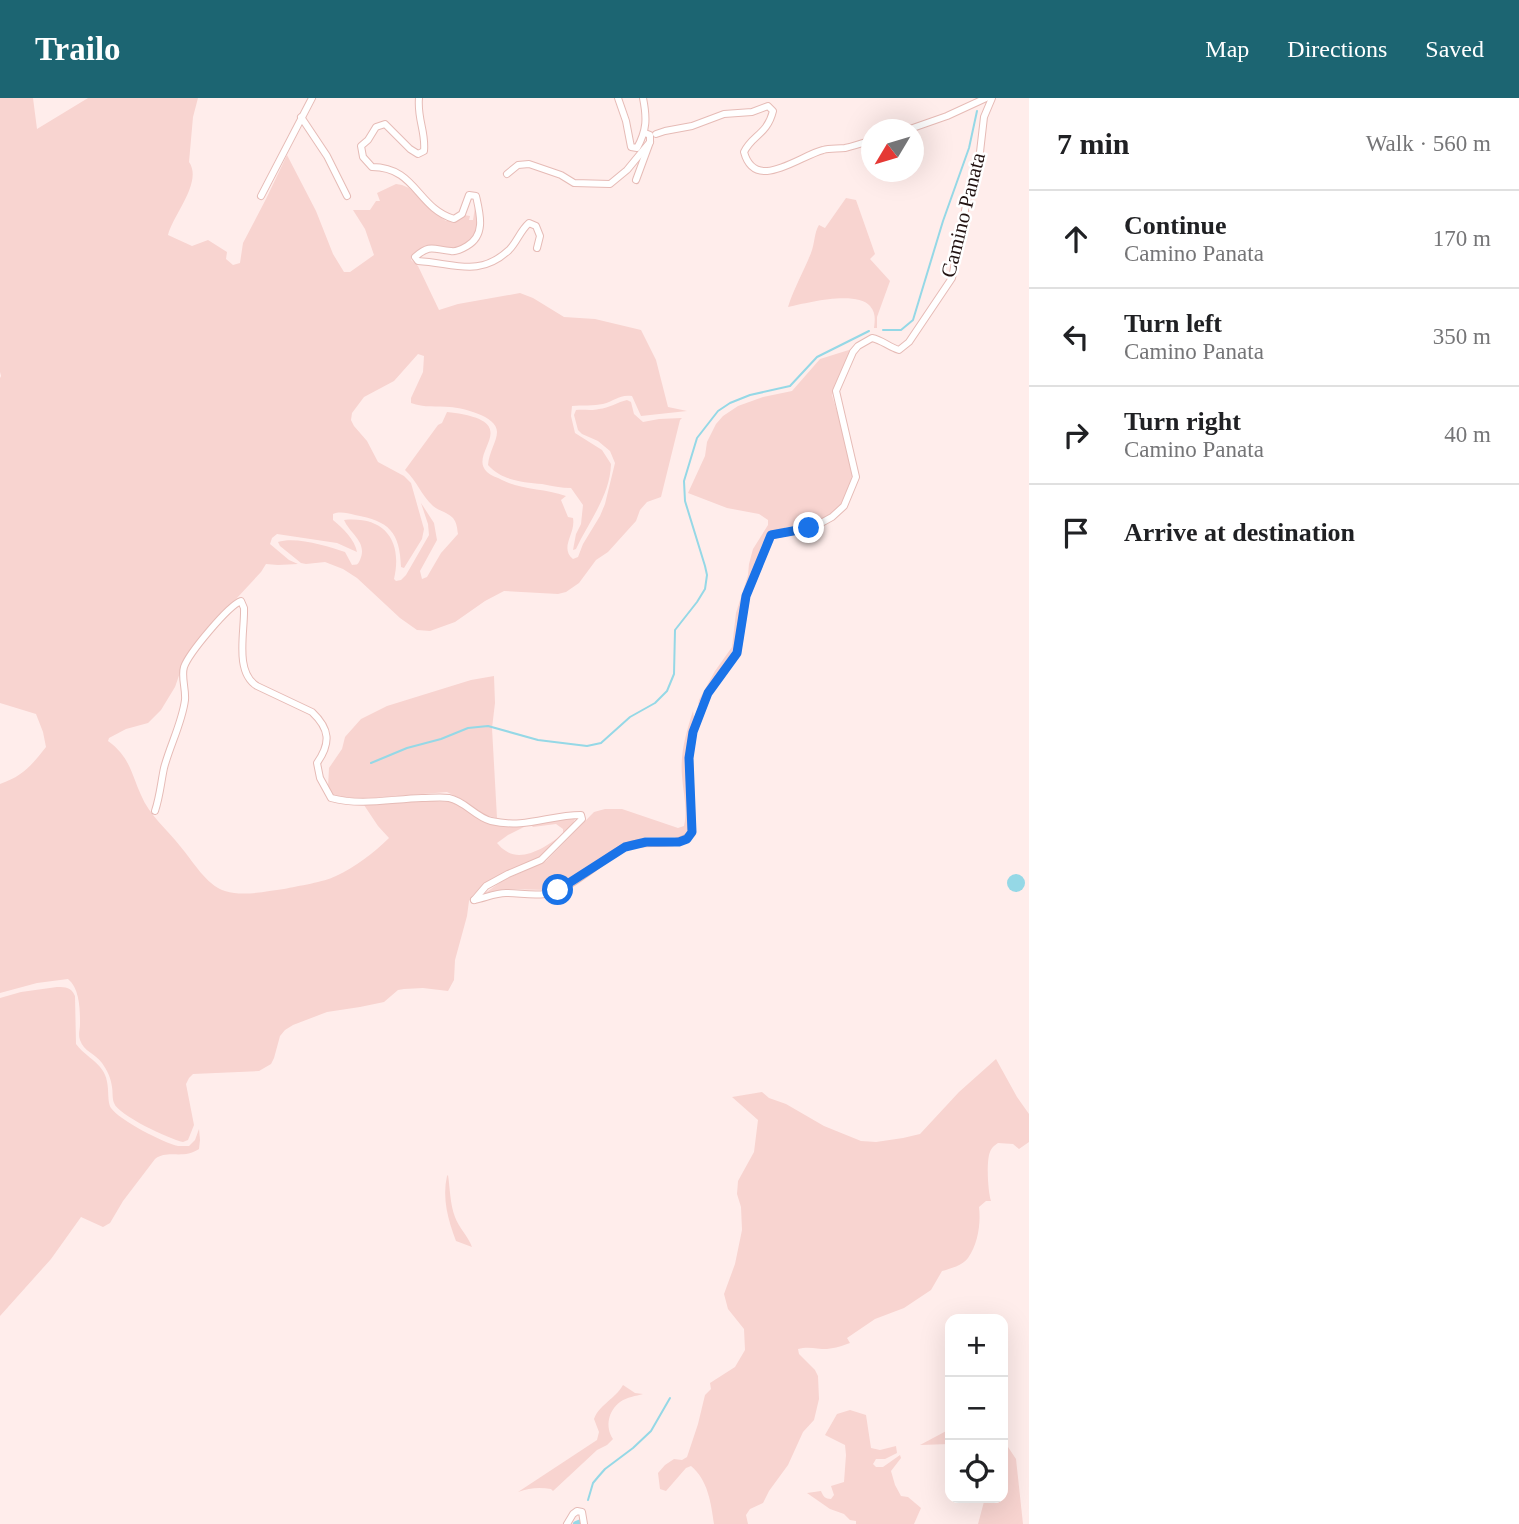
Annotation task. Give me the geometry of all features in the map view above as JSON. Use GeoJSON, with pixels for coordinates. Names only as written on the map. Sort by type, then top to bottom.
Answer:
{"type":"FeatureCollection","features":[{"type":"Feature","properties":{"kind":"street"},"geometry":{"type":"LineString","coordinates":[[261,196],[312,98]]}},
{"type":"Feature","properties":{"kind":"street"},"geometry":{"type":"LineString","coordinates":[[419,98],[419,124],[425,141],[424,150],[418,154],[386,124],[376,127],[361,146],[363,158],[372,167],[395,170],[443,216],[454,219],[462,214],[469,195],[476,196],[480,232],[470,245],[454,252],[434,247],[422,250],[415,257],[418,261],[465,268],[483,266],[500,258],[513,247],[529,223],[536,226],[540,236],[537,248]]}},
{"type":"Feature","properties":{"kind":"street"},"geometry":{"type":"LineString","coordinates":[[618,98],[631,147],[636,148],[645,133],[643,98]]}},
{"type":"Feature","properties":{"kind":"street"},"geometry":{"type":"LineString","coordinates":[[924,124],[986,98]]}},
{"type":"Feature","properties":{"kind":"street","name":"Camino Panata"},"geometry":{"type":"LineString","coordinates":[[155,811],[164,768],[183,712],[185,664],[198,644],[232,606],[241,601],[244,608],[243,667],[246,675],[250,682],[312,712],[318,718],[324,727],[327,741],[326,751],[317,763],[318,771],[331,798],[363,803],[448,798],[463,803],[481,817],[508,824],[581,815],[582,819],[541,860],[486,886],[474,900],[503,893],[545,894],[558,890],[625,847],[646,842],[679,842],[687,839],[692,832],[689,758],[693,732],[708,693],[737,653],[746,596],[771,535],[812,528],[832,517],[844,506],[856,477],[836,391],[858,346],[872,338],[899,350],[909,342],[952,278],[967,200],[980,152],[984,117],[992,98]]}},
{"type":"Feature","properties":{"kind":"street"},"geometry":{"type":"LineString","coordinates":[[656,134],[692,126],[724,114],[768,106],[773,111],[764,131],[744,152],[747,162],[755,170],[762,172],[773,171],[823,150],[861,143]]}},
{"type":"Feature","properties":{"kind":"street"},"geometry":{"type":"LineString","coordinates":[[301,117],[327,156],[346,196]]}},
{"type":"Feature","properties":{"kind":"street"},"geometry":{"type":"LineString","coordinates":[[636,180],[650,142],[650,135],[645,133]]}},
{"type":"Feature","properties":{"kind":"street"},"geometry":{"type":"LineString","coordinates":[[507,174],[518,165],[528,164],[562,175],[574,183],[610,184],[627,170],[650,142]]}},
{"type":"Feature","properties":{"kind":"street"},"geometry":{"type":"LineString","coordinates":[[567,1524],[577,1511],[582,1512],[584,1524]]}},
{"type":"Feature","properties":{"kind":"shaded area"},"geometry":{"type":"Polygon","coordinates":[[[0,98],[33,98],[37,129],[88,98],[198,98],[193,117],[189,162],[192,170],[190,189],[168,235],[192,246],[208,240],[227,252],[226,259],[233,265],[240,263],[243,243],[287,155],[344,272],[350,272],[374,255],[365,229],[353,210],[370,210],[376,201],[380,201],[377,193],[396,184],[402,185],[409,188],[446,221],[457,221],[464,215],[473,220],[476,201],[477,232],[468,243],[454,250],[433,246],[413,254],[411,260],[418,266],[439,310],[520,293],[564,317],[595,319],[641,330],[656,360],[668,407],[687,411],[641,416],[632,396],[620,397],[603,404],[572,406],[575,433],[602,450],[611,464],[603,498],[573,550],[581,524],[583,505],[571,488],[513,480],[488,465],[497,432],[496,426],[486,417],[456,408],[411,403],[423,372],[424,356],[418,354],[394,381],[364,397],[352,413],[351,420],[367,441],[378,462],[404,476],[411,483],[424,529],[422,539],[404,568],[401,567],[398,545],[390,530],[367,518],[344,513],[333,514],[333,520],[351,539],[357,552],[337,543],[277,534],[270,544],[298,564],[266,564],[198,640],[161,710],[148,723],[126,729],[109,738],[108,741],[121,753],[129,766],[144,802],[153,815],[212,884],[232,893],[255,893],[311,884],[336,876],[357,864],[389,838],[364,805],[371,803],[451,802],[501,825],[526,826],[497,843],[506,851],[520,855],[536,851],[563,834],[563,829],[556,824],[531,825],[576,817],[571,827],[540,858],[484,884],[474,894],[469,901],[455,960],[454,980],[448,991],[423,988],[398,990],[384,1002],[327,1012],[293,1025],[280,1036],[271,1064],[259,1071],[193,1074],[186,1084],[194,1125],[188,1140],[183,1142],[134,1120],[114,1103],[107,1071],[80,1040],[78,1000],[75,988],[68,979],[37,983],[0,993],[0,784],[26,770],[46,747],[36,714],[0,703],[0,98]]]}},
{"type":"Feature","properties":{"kind":"shaded area"},"geometry":{"type":"Polygon","coordinates":[[[846,198],[856,200],[875,254],[870,259],[890,281],[877,317],[877,328],[874,328],[875,319],[870,306],[863,301],[843,298],[788,307],[811,253],[819,225],[825,228],[846,198]]]}},
{"type":"Feature","properties":{"kind":"shaded area"},"geometry":{"type":"Polygon","coordinates":[[[852,349],[832,395],[852,476],[847,494],[831,516],[812,525],[787,527],[770,533],[761,547],[740,610],[735,647],[698,705],[715,671],[732,647],[736,613],[753,549],[768,525],[768,520],[759,514],[727,508],[688,493],[705,456],[707,442],[716,424],[738,406],[792,391],[820,359],[852,349]]]}},
{"type":"Feature","properties":{"kind":"shaded area"},"geometry":{"type":"Polygon","coordinates":[[[627,400],[631,402],[634,414],[643,422],[682,418],[661,497],[647,502],[636,521],[608,552],[596,560],[579,583],[566,592],[558,594],[504,591],[455,622],[430,631],[417,630],[343,569],[325,562],[301,563],[278,542],[302,541],[330,547],[345,552],[352,565],[356,565],[360,560],[362,548],[344,520],[370,522],[387,533],[393,542],[396,553],[394,579],[401,580],[429,535],[421,503],[434,523],[437,540],[420,571],[422,579],[427,577],[441,553],[458,534],[457,526],[451,516],[429,502],[405,470],[442,423],[447,412],[471,416],[485,422],[490,430],[490,438],[483,455],[487,472],[517,486],[566,496],[561,500],[568,517],[573,518],[568,550],[573,559],[578,557],[605,504],[615,463],[610,451],[578,430],[574,415],[576,410],[593,410],[627,400]]]}},
{"type":"Feature","properties":{"kind":"shaded area"},"geometry":{"type":"Polygon","coordinates":[[[494,676],[492,728],[497,818],[484,815],[447,792],[363,799],[332,796],[328,787],[329,768],[342,749],[345,737],[361,719],[387,706],[471,680],[494,676]]]}},
{"type":"Feature","properties":{"kind":"shaded area"},"geometry":{"type":"Polygon","coordinates":[[[693,711],[687,767],[689,831],[680,837],[646,837],[623,845],[571,879],[547,890],[504,889],[481,896],[502,881],[546,861],[594,812],[622,809],[678,828],[684,826],[682,759],[693,711]]]}},
{"type":"Feature","properties":{"kind":"shaded area"},"geometry":{"type":"Polygon","coordinates":[[[57,987],[68,988],[75,996],[76,1044],[103,1071],[111,1108],[142,1130],[178,1146],[189,1146],[195,1140],[199,1129],[199,1149],[187,1154],[165,1155],[155,1159],[110,1223],[103,1227],[81,1217],[51,1259],[0,1316],[0,998],[57,987]]]}},
{"type":"Feature","properties":{"kind":"shaded area"},"geometry":{"type":"Polygon","coordinates":[[[996,1059],[1029,1114],[1029,1142],[1019,1149],[1013,1144],[998,1143],[991,1150],[988,1184],[991,1201],[986,1201],[979,1207],[978,1233],[968,1258],[960,1265],[942,1271],[931,1290],[904,1308],[875,1319],[847,1338],[850,1343],[827,1349],[798,1349],[799,1354],[818,1376],[819,1399],[814,1420],[803,1432],[788,1465],[763,1503],[750,1509],[746,1515],[748,1524],[714,1524],[705,1485],[691,1466],[686,1468],[666,1491],[660,1489],[658,1473],[674,1459],[682,1460],[687,1457],[705,1395],[711,1389],[710,1383],[735,1367],[745,1350],[744,1329],[728,1309],[724,1294],[735,1264],[742,1230],[738,1181],[754,1152],[758,1120],[732,1097],[762,1092],[824,1126],[861,1141],[876,1142],[920,1134],[959,1092],[996,1059]]]}},
{"type":"Feature","properties":{"kind":"shaded area"},"geometry":{"type":"Polygon","coordinates":[[[448,1175],[455,1217],[472,1247],[456,1241],[453,1233],[446,1201],[448,1175]]]}},
{"type":"Feature","properties":{"kind":"shaded area"},"geometry":{"type":"Polygon","coordinates":[[[623,1385],[635,1393],[643,1394],[623,1400],[610,1414],[609,1424],[613,1439],[597,1450],[553,1491],[538,1488],[518,1492],[597,1440],[599,1432],[594,1419],[623,1385]]]}},
{"type":"Feature","properties":{"kind":"shaded area"},"geometry":{"type":"Polygon","coordinates":[[[850,1410],[866,1415],[871,1448],[880,1450],[896,1446],[897,1453],[885,1459],[876,1459],[873,1464],[883,1467],[900,1455],[901,1458],[891,1471],[901,1496],[908,1497],[921,1508],[914,1524],[856,1524],[856,1521],[830,1509],[807,1493],[821,1491],[824,1497],[831,1499],[834,1495],[831,1486],[844,1482],[845,1445],[825,1435],[837,1414],[850,1410]]]}},
{"type":"Feature","properties":{"kind":"shaded area"},"geometry":{"type":"Polygon","coordinates":[[[945,1432],[945,1444],[920,1445],[945,1432]]]}},
{"type":"Feature","properties":{"kind":"shaded area"},"geometry":{"type":"Polygon","coordinates":[[[1008,1447],[1016,1459],[1023,1524],[978,1524],[984,1503],[1008,1503],[1008,1447]]]}},
{"type":"Feature","properties":{"kind":"water"},"geometry":{"type":"Polygon","coordinates":[[[1016,874],[1022,877],[1025,883],[1022,889],[1016,892],[1010,889],[1007,883],[1010,877],[1016,874]]]}},
{"type":"Feature","properties":{"kind":"waterway"},"geometry":{"type":"LineString","coordinates":[[883,330],[901,330],[913,320],[943,221],[969,148],[977,111]]}},
{"type":"Feature","properties":{"kind":"waterway"},"geometry":{"type":"LineString","coordinates":[[371,763],[468,728],[488,726],[538,740],[587,746],[601,743],[630,717],[655,703],[667,691],[674,674],[675,630],[705,589],[705,566],[685,501],[684,481],[697,438],[718,411],[730,403],[750,395],[790,386],[817,357],[869,331]]}},
{"type":"Feature","properties":{"kind":"waterway"},"geometry":{"type":"LineString","coordinates":[[588,1500],[593,1483],[605,1469],[651,1431],[670,1398]]}},
{"type":"Feature","properties":{"kind":"waterway"},"geometry":{"type":"LineString","coordinates":[[576,1524],[581,1522]]}},
{"type":"Feature","properties":{"kind":"route"},"geometry":{"type":"LineString","coordinates":[[558,890],[625,847],[646,842],[679,842],[687,839],[692,832],[689,758],[693,732],[708,693],[737,653],[746,596],[771,535],[809,528]]}}]}
